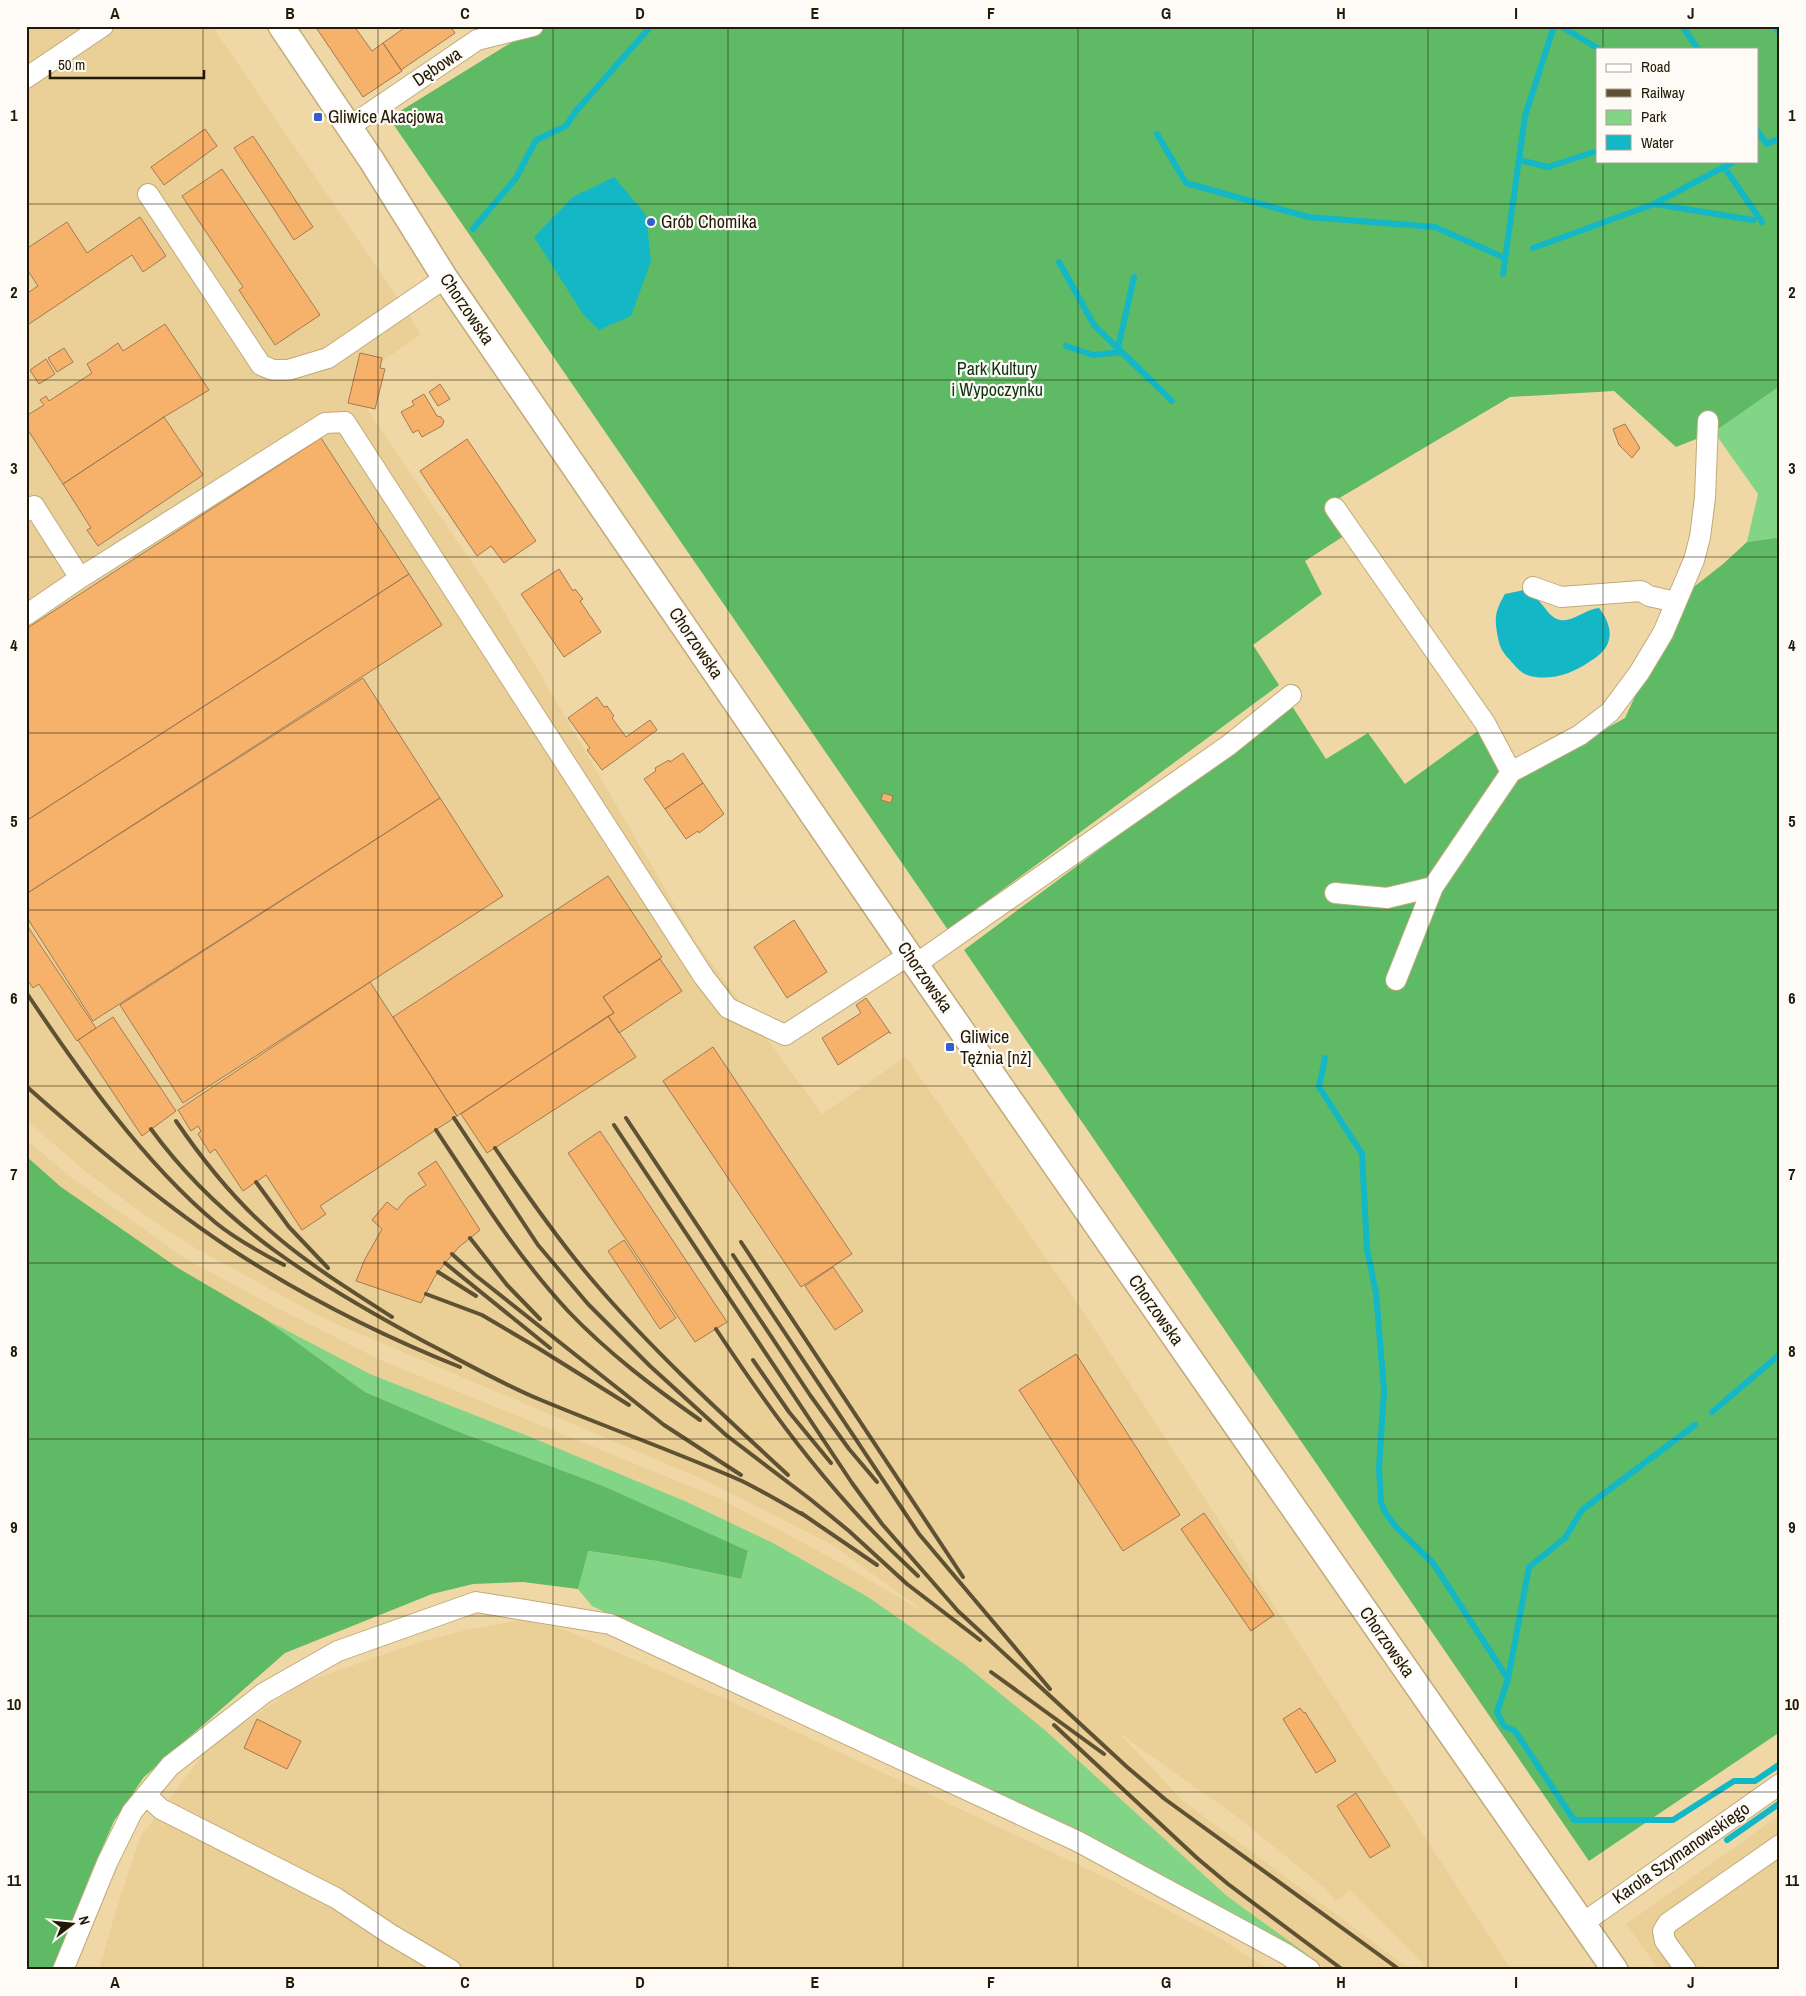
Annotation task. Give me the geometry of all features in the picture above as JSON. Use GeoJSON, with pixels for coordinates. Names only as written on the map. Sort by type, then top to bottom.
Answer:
{"type":"FeatureCollection","features":[{"type":"Feature","properties":{"kind":"main road","name":"Chorzowska"},"geometry":{"type":"LineString","coordinates":[[280,26],[372,161],[445,278],[913,960],[1615,1970]]}},
{"type":"Feature","properties":{"kind":"street"},"geometry":{"type":"LineString","coordinates":[[26,78],[103,26]]}},
{"type":"Feature","properties":{"kind":"street","name":"Dębowa"},"geometry":{"type":"LineString","coordinates":[[349,127],[476,33],[534,26]]}},
{"type":"Feature","properties":{"kind":"street"},"geometry":{"type":"LineString","coordinates":[[148,194],[261,365],[273,370],[288,370],[328,358],[445,278]]}},
{"type":"Feature","properties":{"kind":"street"},"geometry":{"type":"LineString","coordinates":[[1396,980],[1433,887],[1511,772],[1580,735],[1610,712],[1639,673],[1663,633],[1694,560],[1700,537],[1705,498],[1708,421]]}},
{"type":"Feature","properties":{"kind":"street"},"geometry":{"type":"LineString","coordinates":[[26,615],[80,578],[325,423],[345,422],[704,977],[728,1008],[785,1035],[913,960],[1229,744],[1291,695]]}},
{"type":"Feature","properties":{"kind":"street"},"geometry":{"type":"LineString","coordinates":[[26,511],[34,506],[80,578]]}},
{"type":"Feature","properties":{"kind":"street"},"geometry":{"type":"LineString","coordinates":[[1335,508],[1485,723],[1511,772]]}},
{"type":"Feature","properties":{"kind":"street"},"geometry":{"type":"LineString","coordinates":[[1533,587],[1561,597],[1641,591],[1649,596],[1676,602]]}},
{"type":"Feature","properties":{"kind":"street"},"geometry":{"type":"LineString","coordinates":[[1335,893],[1388,898],[1433,887]]}},
{"type":"Feature","properties":{"kind":"street"},"geometry":{"type":"LineString","coordinates":[[63,1970],[107,1863],[132,1812],[170,1766],[264,1693],[338,1652],[476,1602],[610,1624],[1077,1841],[1286,1954],[1310,1970]]}},
{"type":"Feature","properties":{"kind":"street","name":"Karola Szymanowskiego"},"geometry":{"type":"LineString","coordinates":[[1583,1923],[1780,1784]]}},
{"type":"Feature","properties":{"kind":"street"},"geometry":{"type":"LineString","coordinates":[[146,1796],[161,1809],[336,1898],[390,1934],[451,1970]]}},
{"type":"Feature","properties":{"kind":"street"},"geometry":{"type":"LineString","coordinates":[[1686,1970],[1665,1941],[1663,1931],[1668,1923],[1780,1844]]}},
{"type":"Feature","properties":{"kind":"shaded area"},"geometry":{"type":"Polygon","coordinates":[[[26,26],[212,26],[421,334],[350,384],[496,598],[696,942],[822,1114],[906,1057],[1086,1316],[1510,1968],[1508,1970],[1430,1970],[1349,1890],[1343,1897],[1335,1901],[1327,1890],[1240,1819],[1119,1733],[1183,1801],[1411,1970],[1328,1970],[1227,1896],[1046,1731],[964,1664],[868,1597],[773,1543],[687,1502],[533,1438],[370,1374],[265,1319],[178,1268],[61,1187],[26,1156],[26,1139],[69,1176],[185,1258],[273,1306],[378,1359],[719,1498],[837,1561],[929,1615],[834,1546],[707,1481],[325,1319],[197,1249],[153,1221],[85,1171],[26,1120],[26,26]]]}},
{"type":"Feature","properties":{"kind":"shaded area"},"geometry":{"type":"Polygon","coordinates":[[[521,1620],[563,1629],[730,1701],[1117,1883],[1218,1937],[1269,1970],[99,1970],[140,1837],[207,1749],[302,1683],[417,1643],[462,1631],[521,1620]]]}},
{"type":"Feature","properties":{"kind":"shaded area"},"geometry":{"type":"Polygon","coordinates":[[[1780,1815],[1780,1970],[1659,1970],[1626,1924],[1780,1815]]]}},
{"type":"Feature","properties":{"kind":"green space","name":"Park Kultury i Wypoczynku"},"geometry":{"type":"Polygon","coordinates":[[[538,26],[1780,26],[1780,386],[1714,432],[1676,447],[1614,391],[1510,397],[1326,506],[1344,536],[1305,561],[1322,594],[1253,645],[1279,685],[948,930],[389,118],[538,26]]]}},
{"type":"Feature","properties":{"kind":"green space"},"geometry":{"type":"Polygon","coordinates":[[[1780,386],[1780,539],[1747,542],[1758,494],[1714,432],[1780,386]]]}},
{"type":"Feature","properties":{"kind":"green space"},"geometry":{"type":"Polygon","coordinates":[[[1780,539],[1780,1732],[1589,1861],[964,950],[1292,706],[1326,759],[1368,733],[1405,784],[1482,728],[1516,779],[1625,718],[1681,597],[1723,564],[1747,542],[1780,539]]]}},
{"type":"Feature","properties":{"kind":"green space"},"geometry":{"type":"Polygon","coordinates":[[[26,1156],[61,1187],[178,1268],[265,1319],[365,1392],[454,1430],[601,1485],[748,1551],[741,1579],[657,1561],[588,1551],[578,1589],[523,1582],[473,1584],[432,1594],[285,1653],[144,1777],[114,1821],[89,1878],[56,1970],[26,1970],[26,1156]]]}},
{"type":"Feature","properties":{"kind":"green space"},"geometry":{"type":"Polygon","coordinates":[[[265,1319],[370,1374],[533,1438],[687,1502],[773,1543],[868,1597],[964,1664],[1046,1731],[1227,1896],[1311,1957],[1147,1870],[592,1606],[578,1589],[587,1551],[657,1561],[740,1579],[748,1552],[601,1485],[454,1430],[365,1392],[265,1319]]]}},
{"type":"Feature","properties":{"kind":"water"},"geometry":{"type":"Polygon","coordinates":[[[614,177],[646,215],[651,261],[631,316],[599,330],[583,314],[534,237],[573,197],[614,177]]]}},
{"type":"Feature","properties":{"kind":"water"},"geometry":{"type":"Polygon","coordinates":[[[1524,590],[1531,593],[1554,618],[1560,620],[1570,619],[1599,608],[1606,620],[1610,633],[1605,649],[1582,666],[1560,676],[1543,678],[1523,673],[1502,650],[1498,638],[1496,620],[1497,610],[1505,594],[1524,590]]]}},
{"type":"Feature","properties":{"kind":"building"},"geometry":{"type":"Polygon","coordinates":[[[315,26],[354,26],[372,51],[383,43],[402,71],[363,97],[315,26]]]}},
{"type":"Feature","properties":{"kind":"building"},"geometry":{"type":"Polygon","coordinates":[[[407,26],[450,26],[455,33],[401,70],[383,43],[407,26]]]}},
{"type":"Feature","properties":{"kind":"building"},"geometry":{"type":"Polygon","coordinates":[[[205,129],[217,146],[164,185],[151,167],[205,129]]]}},
{"type":"Feature","properties":{"kind":"building"},"geometry":{"type":"Polygon","coordinates":[[[253,136],[313,227],[294,240],[234,148],[253,136]]]}},
{"type":"Feature","properties":{"kind":"building"},"geometry":{"type":"Polygon","coordinates":[[[222,169],[320,315],[275,345],[239,290],[243,287],[182,196],[222,169]]]}},
{"type":"Feature","properties":{"kind":"building"},"geometry":{"type":"Polygon","coordinates":[[[140,217],[166,256],[143,272],[132,255],[26,326],[26,294],[38,286],[26,268],[26,249],[67,222],[87,253],[140,217]]]}},
{"type":"Feature","properties":{"kind":"building"},"geometry":{"type":"Polygon","coordinates":[[[165,324],[209,390],[164,417],[63,484],[26,427],[26,416],[44,405],[40,400],[46,396],[49,401],[92,373],[87,364],[118,343],[123,351],[165,324]]]}},
{"type":"Feature","properties":{"kind":"building"},"geometry":{"type":"Polygon","coordinates":[[[64,348],[73,362],[57,372],[48,358],[64,348]]]}},
{"type":"Feature","properties":{"kind":"building"},"geometry":{"type":"Polygon","coordinates":[[[360,353],[382,358],[380,368],[385,369],[375,409],[348,403],[360,353]]]}},
{"type":"Feature","properties":{"kind":"building"},"geometry":{"type":"Polygon","coordinates":[[[46,359],[55,374],[39,384],[30,370],[46,359]]]}},
{"type":"Feature","properties":{"kind":"building"},"geometry":{"type":"Polygon","coordinates":[[[440,384],[450,399],[438,406],[429,392],[440,384]]]}},
{"type":"Feature","properties":{"kind":"building"},"geometry":{"type":"Polygon","coordinates":[[[424,394],[437,416],[441,417],[444,421],[442,426],[422,437],[418,430],[413,433],[401,412],[414,405],[412,401],[424,394]]]}},
{"type":"Feature","properties":{"kind":"building"},"geometry":{"type":"Polygon","coordinates":[[[164,417],[203,475],[98,546],[87,530],[91,528],[63,484],[164,417]]]}},
{"type":"Feature","properties":{"kind":"building"},"geometry":{"type":"Polygon","coordinates":[[[1625,424],[1640,448],[1632,458],[1619,445],[1613,429],[1625,424]]]}},
{"type":"Feature","properties":{"kind":"building"},"geometry":{"type":"Polygon","coordinates":[[[321,438],[409,574],[26,821],[26,629],[321,438]]]}},
{"type":"Feature","properties":{"kind":"building"},"geometry":{"type":"Polygon","coordinates":[[[467,439],[536,541],[504,563],[491,546],[477,556],[420,471],[467,439]]]}},
{"type":"Feature","properties":{"kind":"building"},"geometry":{"type":"Polygon","coordinates":[[[559,569],[573,591],[575,589],[583,599],[580,601],[601,632],[564,657],[521,594],[559,569]]]}},
{"type":"Feature","properties":{"kind":"building"},"geometry":{"type":"Polygon","coordinates":[[[409,574],[442,625],[26,894],[26,821],[409,574]]]}},
{"type":"Feature","properties":{"kind":"building"},"geometry":{"type":"Polygon","coordinates":[[[363,678],[440,798],[93,1021],[26,916],[26,894],[363,678]]]}},
{"type":"Feature","properties":{"kind":"building"},"geometry":{"type":"Polygon","coordinates":[[[597,697],[604,707],[607,706],[614,716],[612,718],[626,737],[650,720],[657,730],[602,770],[587,750],[590,748],[568,718],[597,697]]]}},
{"type":"Feature","properties":{"kind":"building"},"geometry":{"type":"Polygon","coordinates":[[[683,753],[703,783],[665,809],[644,779],[656,771],[655,768],[669,760],[670,762],[683,753]]]}},
{"type":"Feature","properties":{"kind":"building"},"geometry":{"type":"Polygon","coordinates":[[[703,783],[724,814],[699,833],[698,831],[686,839],[665,809],[703,783]]]}},
{"type":"Feature","properties":{"kind":"building"},"geometry":{"type":"Polygon","coordinates":[[[883,793],[893,796],[891,803],[881,800],[883,793]]]}},
{"type":"Feature","properties":{"kind":"building"},"geometry":{"type":"Polygon","coordinates":[[[440,798],[503,896],[183,1103],[120,1005],[440,798]]]}},
{"type":"Feature","properties":{"kind":"building"},"geometry":{"type":"Polygon","coordinates":[[[608,876],[662,957],[603,997],[614,1013],[457,1116],[393,1017],[608,876]]]}},
{"type":"Feature","properties":{"kind":"building"},"geometry":{"type":"Polygon","coordinates":[[[794,920],[827,972],[787,998],[754,947],[794,920]]]}},
{"type":"Feature","properties":{"kind":"building"},"geometry":{"type":"Polygon","coordinates":[[[26,924],[96,1028],[77,1041],[39,984],[33,988],[26,978],[26,924]]]}},
{"type":"Feature","properties":{"kind":"building"},"geometry":{"type":"Polygon","coordinates":[[[660,959],[682,991],[619,1033],[608,1016],[614,1013],[603,997],[660,959]]]}},
{"type":"Feature","properties":{"kind":"building"},"geometry":{"type":"Polygon","coordinates":[[[370,982],[457,1116],[320,1206],[326,1214],[302,1230],[266,1175],[243,1191],[215,1149],[210,1153],[198,1134],[201,1131],[198,1126],[191,1131],[178,1110],[370,982]]]}},
{"type":"Feature","properties":{"kind":"building"},"geometry":{"type":"Polygon","coordinates":[[[866,998],[891,1034],[889,1032],[838,1065],[822,1038],[861,1013],[856,1005],[866,998]]]}},
{"type":"Feature","properties":{"kind":"building"},"geometry":{"type":"Polygon","coordinates":[[[608,1016],[636,1057],[487,1153],[461,1114],[608,1016]]]}},
{"type":"Feature","properties":{"kind":"building"},"geometry":{"type":"Polygon","coordinates":[[[113,1017],[176,1111],[142,1136],[78,1040],[113,1017]]]}},
{"type":"Feature","properties":{"kind":"building"},"geometry":{"type":"Polygon","coordinates":[[[713,1047],[852,1254],[801,1287],[663,1081],[713,1047]]]}},
{"type":"Feature","properties":{"kind":"building"},"geometry":{"type":"Polygon","coordinates":[[[600,1131],[727,1322],[695,1342],[568,1153],[600,1131]]]}},
{"type":"Feature","properties":{"kind":"building"},"geometry":{"type":"Polygon","coordinates":[[[436,1161],[480,1230],[459,1247],[445,1263],[434,1278],[421,1303],[356,1281],[365,1259],[382,1229],[372,1220],[387,1202],[397,1210],[408,1197],[426,1185],[418,1173],[436,1161]]]}},
{"type":"Feature","properties":{"kind":"building"},"geometry":{"type":"Polygon","coordinates":[[[624,1240],[676,1318],[660,1329],[608,1251],[624,1240]]]}},
{"type":"Feature","properties":{"kind":"building"},"geometry":{"type":"Polygon","coordinates":[[[833,1267],[863,1311],[835,1330],[805,1286],[833,1267]]]}},
{"type":"Feature","properties":{"kind":"building"},"geometry":{"type":"Polygon","coordinates":[[[1076,1354],[1180,1515],[1123,1551],[1019,1390],[1076,1354]]]}},
{"type":"Feature","properties":{"kind":"building"},"geometry":{"type":"Polygon","coordinates":[[[1204,1513],[1274,1615],[1251,1631],[1181,1529],[1204,1513]]]}},
{"type":"Feature","properties":{"kind":"building"},"geometry":{"type":"Polygon","coordinates":[[[1300,1708],[1305,1712],[1336,1761],[1316,1773],[1283,1719],[1300,1708]]]}},
{"type":"Feature","properties":{"kind":"building"},"geometry":{"type":"Polygon","coordinates":[[[257,1719],[301,1741],[287,1769],[244,1748],[257,1719]]]}},
{"type":"Feature","properties":{"kind":"building"},"geometry":{"type":"Polygon","coordinates":[[[1356,1793],[1390,1846],[1370,1858],[1337,1806],[1356,1793]]]}},
{"type":"Feature","properties":{"kind":"waterway"},"geometry":{"type":"LineString","coordinates":[[473,229],[516,178],[536,140],[566,126],[576,111],[651,26]]}},
{"type":"Feature","properties":{"kind":"waterway"},"geometry":{"type":"LineString","coordinates":[[1503,274],[1525,116],[1554,26]]}},
{"type":"Feature","properties":{"kind":"waterway"},"geometry":{"type":"LineString","coordinates":[[1560,26],[1597,48]]}},
{"type":"Feature","properties":{"kind":"waterway"},"geometry":{"type":"LineString","coordinates":[[1682,26],[1697,48]]}},
{"type":"Feature","properties":{"kind":"waterway"},"geometry":{"type":"LineString","coordinates":[[1777,30],[1780,33]]}},
{"type":"Feature","properties":{"kind":"waterway"},"geometry":{"type":"LineString","coordinates":[[1758,132],[1767,144],[1780,138]]}},
{"type":"Feature","properties":{"kind":"waterway"},"geometry":{"type":"LineString","coordinates":[[1157,134],[1186,183],[1308,217],[1435,227],[1505,258]]}},
{"type":"Feature","properties":{"kind":"waterway"},"geometry":{"type":"LineString","coordinates":[[1519,160],[1548,167],[1596,151]]}},
{"type":"Feature","properties":{"kind":"waterway"},"geometry":{"type":"LineString","coordinates":[[1533,248],[1654,204],[1733,162]]}},
{"type":"Feature","properties":{"kind":"waterway"},"geometry":{"type":"LineString","coordinates":[[1724,167],[1762,222]]}},
{"type":"Feature","properties":{"kind":"waterway"},"geometry":{"type":"LineString","coordinates":[[1654,204],[1753,220]]}},
{"type":"Feature","properties":{"kind":"waterway"},"geometry":{"type":"LineString","coordinates":[[1059,262],[1094,325],[1172,401]]}},
{"type":"Feature","properties":{"kind":"waterway"},"geometry":{"type":"LineString","coordinates":[[1118,348],[1134,277]]}},
{"type":"Feature","properties":{"kind":"waterway"},"geometry":{"type":"LineString","coordinates":[[1066,346],[1093,355],[1122,352]]}},
{"type":"Feature","properties":{"kind":"waterway"},"geometry":{"type":"LineString","coordinates":[[1325,1058],[1319,1087],[1362,1154],[1367,1249],[1376,1293],[1384,1391],[1379,1468],[1381,1502],[1385,1512],[1395,1526],[1433,1563],[1508,1679]]}},
{"type":"Feature","properties":{"kind":"waterway"},"geometry":{"type":"LineString","coordinates":[[1712,1412],[1780,1354]]}},
{"type":"Feature","properties":{"kind":"waterway"},"geometry":{"type":"LineString","coordinates":[[1695,1425],[1582,1510],[1565,1538],[1529,1567],[1508,1679],[1497,1712],[1504,1726],[1515,1731],[1574,1820],[1673,1820],[1734,1781],[1755,1781],[1780,1764]]}},
{"type":"Feature","properties":{"kind":"waterway"},"geometry":{"type":"LineString","coordinates":[[1727,1840],[1780,1803]]}},
{"type":"Feature","properties":{"kind":"railway"},"geometry":{"type":"LineString","coordinates":[[26,992],[90,1084],[163,1173],[216,1223],[249,1246],[284,1265]]}},
{"type":"Feature","properties":{"kind":"railway"},"geometry":{"type":"LineString","coordinates":[[26,1086],[126,1171],[178,1212],[231,1249],[286,1283],[342,1314],[460,1367]]}},
{"type":"Feature","properties":{"kind":"railway"},"geometry":{"type":"LineString","coordinates":[[454,1118],[538,1245],[588,1304],[650,1366],[726,1435],[810,1499],[849,1531],[907,1584],[980,1640]]}},
{"type":"Feature","properties":{"kind":"railway"},"geometry":{"type":"LineString","coordinates":[[626,1118],[810,1395],[849,1449],[877,1482]]}},
{"type":"Feature","properties":{"kind":"railway"},"geometry":{"type":"LineString","coordinates":[[176,1121],[224,1185],[267,1228],[322,1271],[392,1317]]}},
{"type":"Feature","properties":{"kind":"railway"},"geometry":{"type":"LineString","coordinates":[[614,1125],[852,1483],[882,1524],[958,1611],[1127,1767],[1166,1800]]}},
{"type":"Feature","properties":{"kind":"railway"},"geometry":{"type":"LineString","coordinates":[[151,1129],[179,1164],[242,1225],[276,1252],[349,1299],[427,1343],[526,1394],[742,1481],[807,1517]]}},
{"type":"Feature","properties":{"kind":"railway"},"geometry":{"type":"LineString","coordinates":[[436,1130],[515,1246],[568,1311],[631,1369],[700,1420]]}},
{"type":"Feature","properties":{"kind":"railway"},"geometry":{"type":"LineString","coordinates":[[495,1148],[555,1233],[617,1308],[688,1382],[788,1475]]}},
{"type":"Feature","properties":{"kind":"railway"},"geometry":{"type":"LineString","coordinates":[[256,1182],[289,1227],[328,1268]]}},
{"type":"Feature","properties":{"kind":"railway"},"geometry":{"type":"LineString","coordinates":[[470,1238],[507,1285],[540,1319]]}},
{"type":"Feature","properties":{"kind":"railway"},"geometry":{"type":"LineString","coordinates":[[741,1242],[963,1577]]}},
{"type":"Feature","properties":{"kind":"railway"},"geometry":{"type":"LineString","coordinates":[[452,1254],[475,1275],[664,1425],[741,1475]]}},
{"type":"Feature","properties":{"kind":"railway"},"geometry":{"type":"LineString","coordinates":[[733,1255],[919,1534],[1050,1689]]}},
{"type":"Feature","properties":{"kind":"railway"},"geometry":{"type":"LineString","coordinates":[[445,1263],[550,1348]]}},
{"type":"Feature","properties":{"kind":"railway"},"geometry":{"type":"LineString","coordinates":[[438,1272],[476,1296]]}},
{"type":"Feature","properties":{"kind":"railway"},"geometry":{"type":"LineString","coordinates":[[426,1294],[482,1315],[629,1405]]}},
{"type":"Feature","properties":{"kind":"railway"},"geometry":{"type":"LineString","coordinates":[[716,1329],[761,1395],[834,1489],[918,1576]]}},
{"type":"Feature","properties":{"kind":"railway"},"geometry":{"type":"LineString","coordinates":[[753,1360],[789,1412],[831,1463]]}},
{"type":"Feature","properties":{"kind":"railway"},"geometry":{"type":"LineString","coordinates":[[801,1513],[877,1565]]}},
{"type":"Feature","properties":{"kind":"railway"},"geometry":{"type":"LineString","coordinates":[[991,1672],[1104,1754]]}},
{"type":"Feature","properties":{"kind":"railway"},"geometry":{"type":"LineString","coordinates":[[1054,1725],[1197,1858],[1228,1884],[1343,1970]]}},
{"type":"Feature","properties":{"kind":"railway"},"geometry":{"type":"LineString","coordinates":[[1162,1797],[1400,1970]]}},
{"type":"Feature","properties":{"kind":"place","name":"Gliwice Akacjowa"},"geometry":{"type":"Point","coordinates":[318,117]}},
{"type":"Feature","properties":{"kind":"place","name":"Grób Chomika"},"geometry":{"type":"Point","coordinates":[651,222]}},
{"type":"Feature","properties":{"kind":"place","name":"Gliwice Tężnia [nż]"},"geometry":{"type":"Point","coordinates":[950,1047]}}]}
